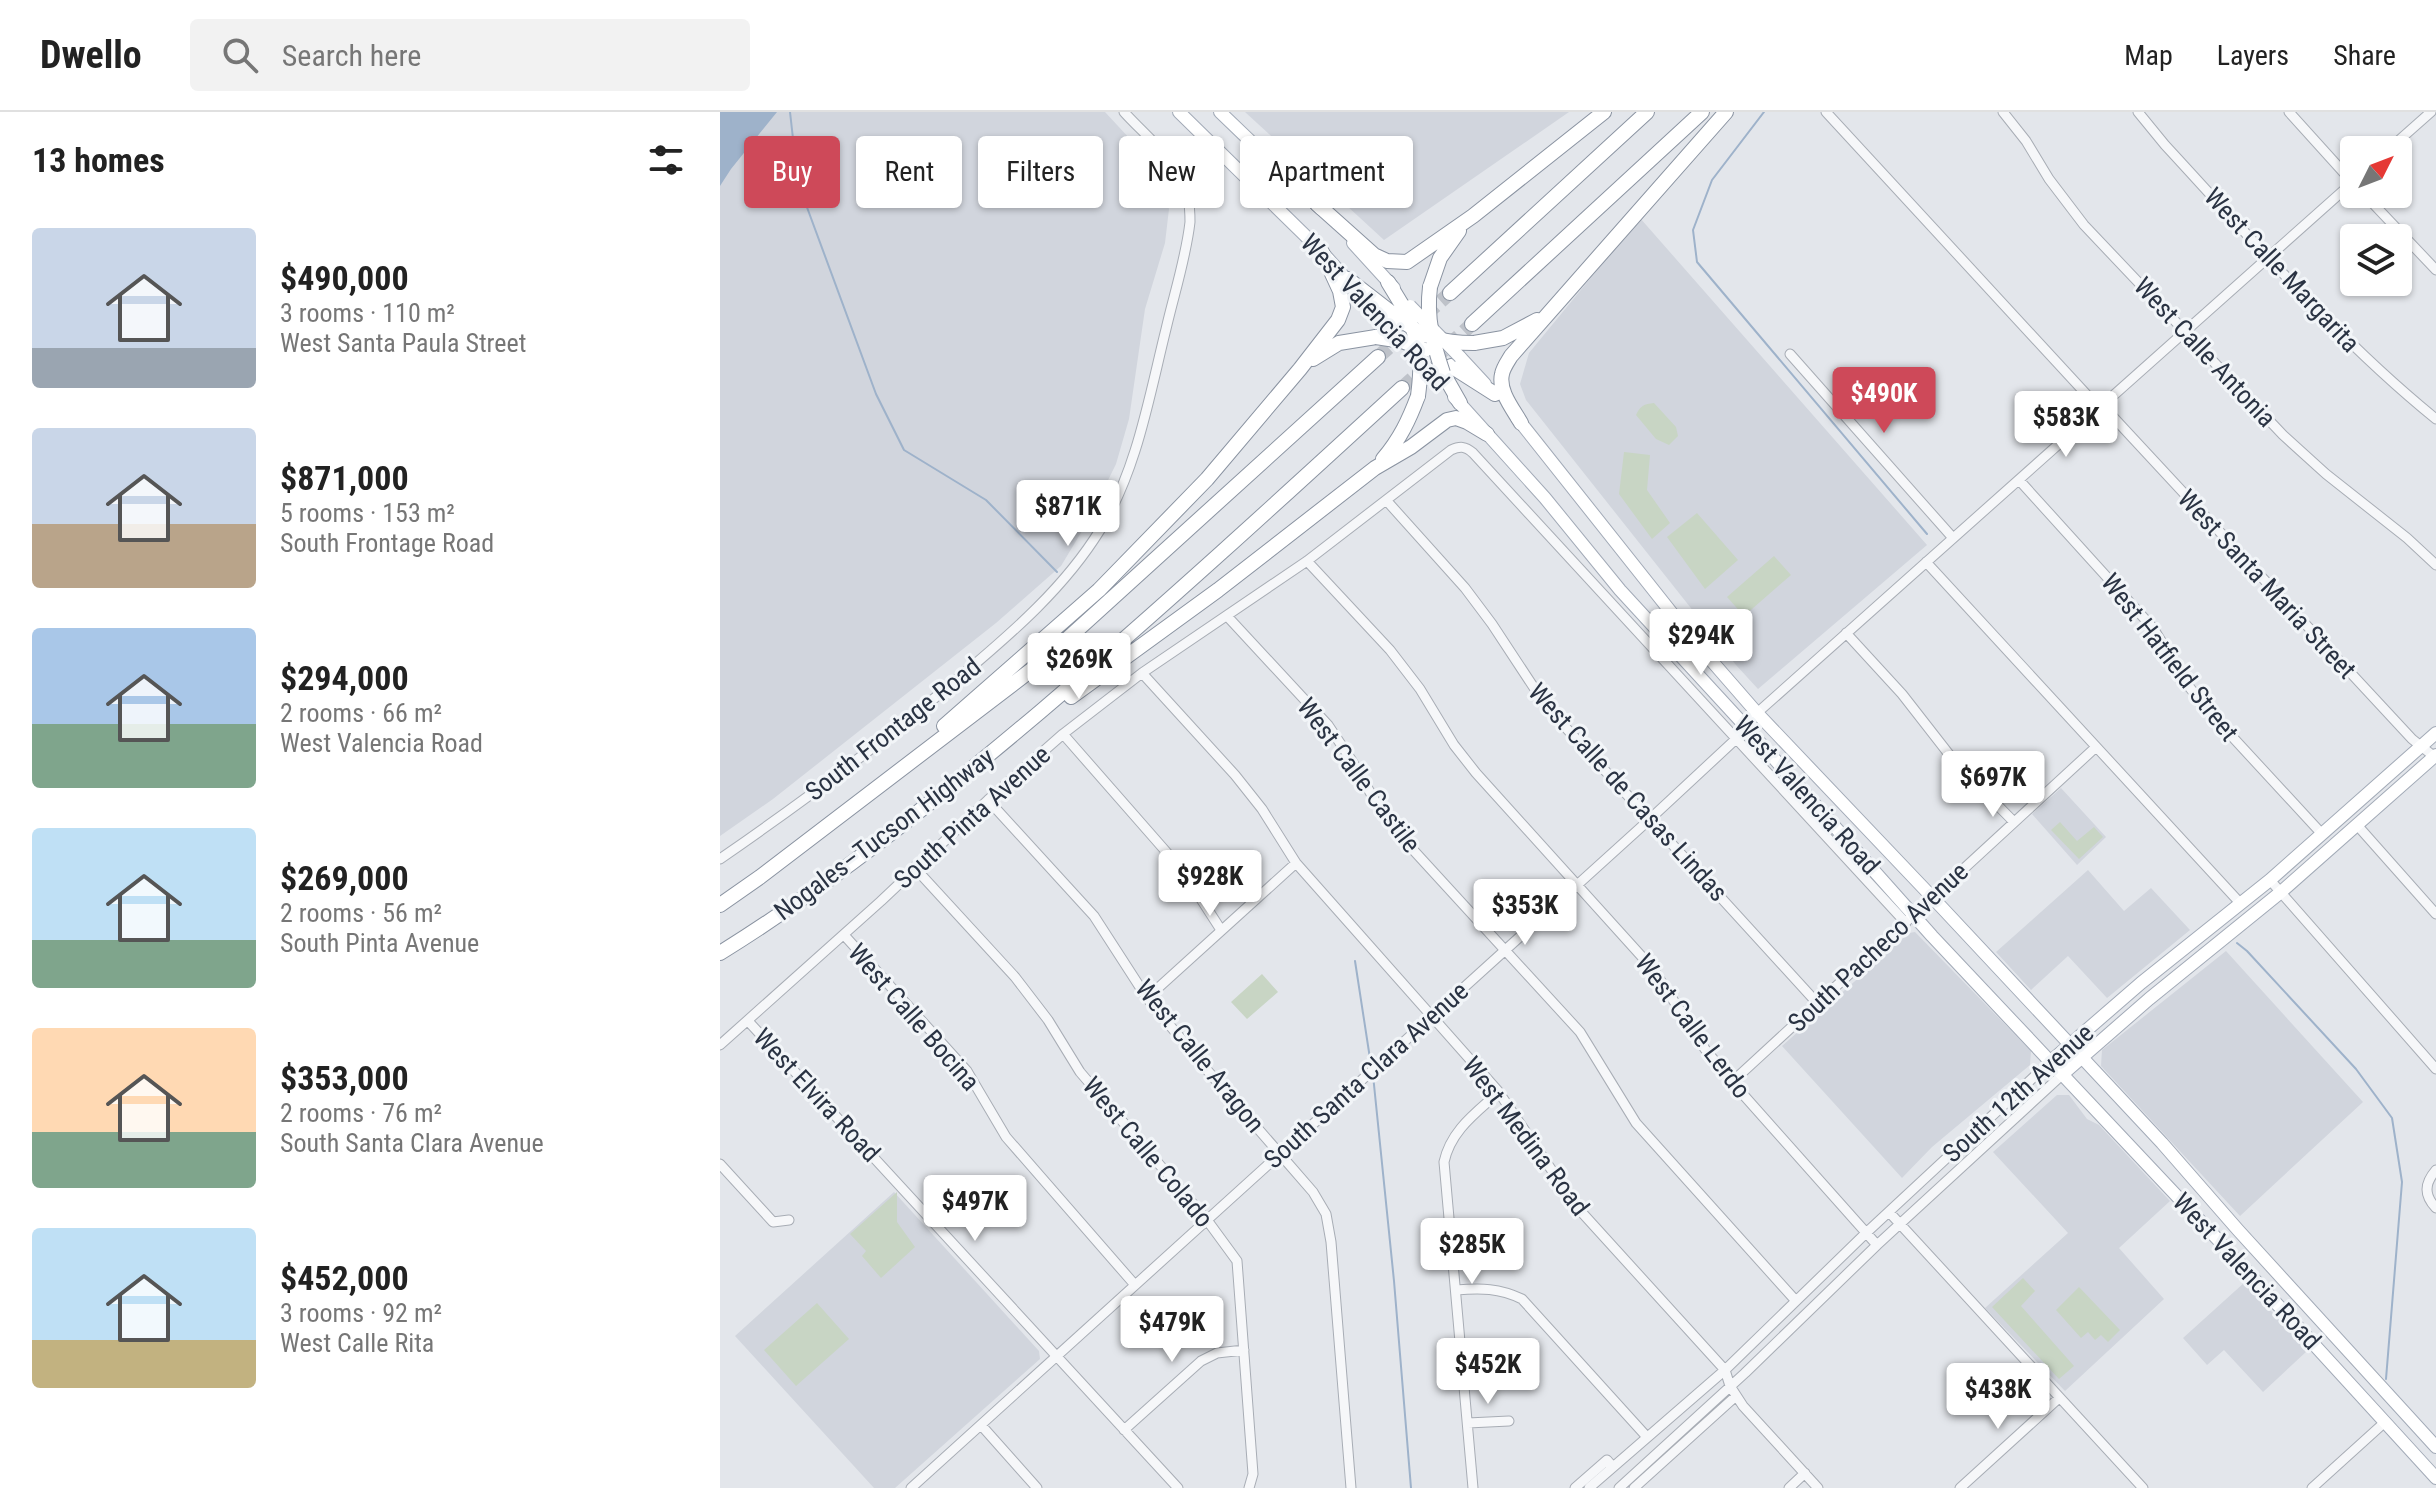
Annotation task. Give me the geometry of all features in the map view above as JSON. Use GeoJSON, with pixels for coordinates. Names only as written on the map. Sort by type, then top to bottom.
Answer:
{"type":"FeatureCollection","features":[{"type":"Feature","properties":{"kind":"highway"},"geometry":{"type":"LineString","coordinates":[[1321,208],[1374,255],[1387,261],[1407,262],[1473,216],[1604,112]]}},
{"type":"Feature","properties":{"kind":"highway"},"geometry":{"type":"LineString","coordinates":[[1450,293],[1647,112]]}},
{"type":"Feature","properties":{"kind":"highway"},"geometry":{"type":"LineString","coordinates":[[1472,324],[1702,112]]}},
{"type":"Feature","properties":{"kind":"highway"},"geometry":{"type":"LineString","coordinates":[[1521,423],[1505,395],[1502,373],[1511,356],[1726,112]]}},
{"type":"Feature","properties":{"kind":"highway"},"geometry":{"type":"LineString","coordinates":[[1375,468],[1407,425],[1418,396],[1430,287],[1440,258],[1473,216]]}},
{"type":"Feature","properties":{"kind":"highway"},"geometry":{"type":"LineString","coordinates":[[848,810],[1099,590],[1207,479],[1338,320],[1343,307],[1340,291],[1322,252]]}},
{"type":"Feature","properties":{"kind":"highway"},"geometry":{"type":"LineString","coordinates":[[1348,279],[1442,349],[1460,403]]}},
{"type":"Feature","properties":{"kind":"highway"},"geometry":{"type":"LineString","coordinates":[[1388,282],[1400,315]]}},
{"type":"Feature","properties":{"kind":"highway"},"geometry":{"type":"LineString","coordinates":[[1442,349],[1503,338],[1547,313]]}},
{"type":"Feature","properties":{"kind":"highway"},"geometry":{"type":"LineString","coordinates":[[1300,369],[1339,343],[1376,337],[1402,341],[1427,336]]}},
{"type":"Feature","properties":{"kind":"highway","name":"Nogales–Tucson Highway"},"geometry":{"type":"LineString","coordinates":[[720,905],[1043,661],[1378,357]]}},
{"type":"Feature","properties":{"kind":"highway"},"geometry":{"type":"LineString","coordinates":[[1448,368],[1495,394]]}},
{"type":"Feature","properties":{"kind":"highway","name":"Nogales–Tucson Highway"},"geometry":{"type":"LineString","coordinates":[[720,953],[776,918],[975,767],[1148,620],[1402,388]]}},
{"type":"Feature","properties":{"kind":"highway"},"geometry":{"type":"LineString","coordinates":[[975,767],[1218,590],[1375,468],[1411,447],[1447,420],[1456,418],[1487,434]]}},
{"type":"Feature","properties":{"kind":"main road","name":"West Valencia Road"},"geometry":{"type":"LineString","coordinates":[[1179,112],[1348,279]]}},
{"type":"Feature","properties":{"kind":"main road","name":"West Valencia Road"},"geometry":{"type":"LineString","coordinates":[[1220,112],[1245,136]]}},
{"type":"Feature","properties":{"kind":"main road","name":"West Valencia Road"},"geometry":{"type":"LineString","coordinates":[[1321,208],[1388,282]]}},
{"type":"Feature","properties":{"kind":"main road","name":"West Valencia Road"},"geometry":{"type":"LineString","coordinates":[[1400,315],[1442,349],[1448,368],[1423,364],[1402,341],[1400,315]]}},
{"type":"Feature","properties":{"kind":"main road","name":"West Valencia Road"},"geometry":{"type":"LineString","coordinates":[[1495,394],[1690,636],[1757,713],[2170,1152],[2436,1447]]}},
{"type":"Feature","properties":{"kind":"main road","name":"West Valencia Road"},"geometry":{"type":"LineString","coordinates":[[1460,403],[1545,498],[1620,590],[1746,727],[1910,918],[2051,1061],[2436,1478]]}},
{"type":"Feature","properties":{"kind":"main road","name":"South 12th Avenue"},"geometry":{"type":"LineString","coordinates":[[2051,1061],[2270,880],[2436,733]]}},
{"type":"Feature","properties":{"kind":"main road","name":"South 12th Avenue"},"geometry":{"type":"LineString","coordinates":[[2063,1074],[2137,1009],[2281,892],[2435,757]]}},
{"type":"Feature","properties":{"kind":"main road"},"geometry":{"type":"LineString","coordinates":[[2207,953],[2203,949],[2204,944],[2214,925]]}},
{"type":"Feature","properties":{"kind":"main road"},"geometry":{"type":"LineString","coordinates":[[2222,1244],[2238,1230]]}},
{"type":"Feature","properties":{"kind":"main road"},"geometry":{"type":"LineString","coordinates":[[2385,1422],[2400,1408]]}},
{"type":"Feature","properties":{"kind":"street","name":"South Frontage Road"},"geometry":{"type":"LineString","coordinates":[[720,859],[863,756],[983,658],[1065,578],[1106,520],[1122,487],[1138,441],[1190,222],[1183,179],[1124,112]]}},
{"type":"Feature","properties":{"kind":"street","name":"West Santa Maria Street"},"geometry":{"type":"LineString","coordinates":[[1826,112],[2421,747],[2435,757]]}},
{"type":"Feature","properties":{"kind":"street","name":"West Calle Antonia"},"geometry":{"type":"LineString","coordinates":[[2003,112],[2084,225],[2283,435],[2436,565]]}},
{"type":"Feature","properties":{"kind":"street","name":"West Calle Margarita"},"geometry":{"type":"LineString","coordinates":[[2138,112],[2345,339],[2391,383],[2436,419]]}},
{"type":"Feature","properties":{"kind":"street"},"geometry":{"type":"LineString","coordinates":[[2289,112],[2340,168]]}},
{"type":"Feature","properties":{"kind":"street"},"geometry":{"type":"LineString","coordinates":[[2404,136],[2431,112]]}},
{"type":"Feature","properties":{"kind":"street","name":"South Santa Clara Avenue"},"geometry":{"type":"LineString","coordinates":[[911,1488],[1650,819],[1736,739],[1757,713],[2340,193]]}},
{"type":"Feature","properties":{"kind":"street"},"geometry":{"type":"LineString","coordinates":[[2377,208],[2436,270]]}},
{"type":"Feature","properties":{"kind":"street"},"geometry":{"type":"LineString","coordinates":[[1790,354],[1953,538]]}},
{"type":"Feature","properties":{"kind":"street","name":"South Pinta Avenue"},"geometry":{"type":"LineString","coordinates":[[720,1045],[1063,734],[1142,673],[1307,561],[1451,450],[1467,447],[1473,453]]}},
{"type":"Feature","properties":{"kind":"street","name":"West Valencia Road"},"geometry":{"type":"LineString","coordinates":[[1473,453],[1736,739],[1910,918]]}},
{"type":"Feature","properties":{"kind":"street","name":"West Hatfield Street"},"geometry":{"type":"LineString","coordinates":[[2019,480],[2153,628],[2190,688],[2215,718],[2322,834]]}},
{"type":"Feature","properties":{"kind":"street","name":"West Calle de Casas Lindas"},"geometry":{"type":"LineString","coordinates":[[1386,500],[1465,588],[1546,706],[1818,1004]]}},
{"type":"Feature","properties":{"kind":"street","name":"West Calle Lerdo"},"geometry":{"type":"LineString","coordinates":[[1307,561],[1390,650],[1476,773],[1653,969],[1705,1049],[1732,1082],[1877,1245]]}},
{"type":"Feature","properties":{"kind":"street"},"geometry":{"type":"LineString","coordinates":[[1926,562],[2241,904]]}},
{"type":"Feature","properties":{"kind":"street","name":"West Calle Castile"},"geometry":{"type":"LineString","coordinates":[[1227,616],[1328,725],[1378,806],[1405,841],[1580,1032],[1636,1123],[1796,1301]]}},
{"type":"Feature","properties":{"kind":"street"},"geometry":{"type":"LineString","coordinates":[[1846,633],[1902,694],[1955,762],[2014,822]]}},
{"type":"Feature","properties":{"kind":"street","name":"West Medina Road"},"geometry":{"type":"LineString","coordinates":[[1142,673],[1235,775],[1262,809],[1296,863],[1499,1092],[1576,1206],[1725,1370],[1736,1396],[1818,1488]]}},
{"type":"Feature","properties":{"kind":"street"},"geometry":{"type":"LineString","coordinates":[[1063,734],[1183,871],[1221,930]]}},
{"type":"Feature","properties":{"kind":"street","name":"South Pacheco Avenue"},"geometry":{"type":"LineString","coordinates":[[1732,1082],[2096,747]]}},
{"type":"Feature","properties":{"kind":"street","name":"West Calle Aragon"},"geometry":{"type":"LineString","coordinates":[[988,800],[1094,916],[1147,998],[1313,1192],[1326,1214],[1331,1242],[1351,1488]]}},
{"type":"Feature","properties":{"kind":"street"},"geometry":{"type":"LineString","coordinates":[[2357,825],[2436,914]]}},
{"type":"Feature","properties":{"kind":"street"},"geometry":{"type":"LineString","coordinates":[[1147,998],[1296,863]]}},
{"type":"Feature","properties":{"kind":"street","name":"West Calle Colado"},"geometry":{"type":"LineString","coordinates":[[914,867],[1015,977],[1048,1020],[1080,1072],[1207,1220],[1237,1261],[1253,1474],[1249,1488]]}},
{"type":"Feature","properties":{"kind":"street"},"geometry":{"type":"LineString","coordinates":[[2270,880],[2436,1069]]}},
{"type":"Feature","properties":{"kind":"street","name":"West Calle Bocina"},"geometry":{"type":"LineString","coordinates":[[844,935],[967,1071],[1006,1137],[1135,1285]]}},
{"type":"Feature","properties":{"kind":"street","name":"West Elvira Road"},"geometry":{"type":"LineString","coordinates":[[748,1021],[1178,1488]]}},
{"type":"Feature","properties":{"kind":"street","name":"South 12th Avenue"},"geometry":{"type":"LineString","coordinates":[[1589,1488],[1725,1370],[1866,1233],[2051,1061]]}},
{"type":"Feature","properties":{"kind":"street","name":"South 12th Avenue"},"geometry":{"type":"LineString","coordinates":[[1619,1488],[2063,1074]]}},
{"type":"Feature","properties":{"kind":"street"},"geometry":{"type":"LineString","coordinates":[[1473,1488],[1444,1162],[1448,1146],[1460,1128],[1499,1092]]}},
{"type":"Feature","properties":{"kind":"street"},"geometry":{"type":"LineString","coordinates":[[720,1164],[773,1222],[789,1220]]}},
{"type":"Feature","properties":{"kind":"street"},"geometry":{"type":"LineString","coordinates":[[2436,1170],[2426,1189],[2430,1202],[2436,1208]]}},
{"type":"Feature","properties":{"kind":"street"},"geometry":{"type":"LineString","coordinates":[[1889,1212],[2136,1486]]}},
{"type":"Feature","properties":{"kind":"street"},"geometry":{"type":"LineString","coordinates":[[1456,1290],[1487,1287],[1522,1299],[1647,1437]]}},
{"type":"Feature","properties":{"kind":"street"},"geometry":{"type":"LineString","coordinates":[[1124,1430],[1201,1361],[1217,1353],[1244,1350]]}},
{"type":"Feature","properties":{"kind":"street"},"geometry":{"type":"LineString","coordinates":[[1634,1488],[1736,1396]]}},
{"type":"Feature","properties":{"kind":"street"},"geometry":{"type":"LineString","coordinates":[[1960,1488],[2059,1398]]}},
{"type":"Feature","properties":{"kind":"street"},"geometry":{"type":"LineString","coordinates":[[1468,1423],[1509,1421]]}},
{"type":"Feature","properties":{"kind":"street"},"geometry":{"type":"LineString","coordinates":[[2312,1488],[2385,1422]]}},
{"type":"Feature","properties":{"kind":"street"},"geometry":{"type":"LineString","coordinates":[[981,1425],[1037,1488]]}},
{"type":"Feature","properties":{"kind":"street","name":"South 12th Avenue"},"geometry":{"type":"LineString","coordinates":[[1575,1488],[1607,1460],[1613,1467]]}},
{"type":"Feature","properties":{"kind":"street"},"geometry":{"type":"LineString","coordinates":[[1789,1488],[1805,1473]]}},
{"type":"Feature","properties":{"kind":"shaded area"},"geometry":{"type":"Polygon","coordinates":[[[720,112],[1105,112],[1127,136],[1119,136],[1119,208],[1169,209],[1165,243],[1145,309],[1129,419],[1116,464],[1088,521],[1061,566],[996,623],[773,799],[720,836],[720,112]]]}},
{"type":"Feature","properties":{"kind":"shaded area"},"geometry":{"type":"Polygon","coordinates":[[[1245,112],[1569,112],[1384,240],[1349,208],[1413,208],[1413,136],[1271,136],[1245,112]]]}},
{"type":"Feature","properties":{"kind":"shaded area"},"geometry":{"type":"Polygon","coordinates":[[[1640,218],[1927,545],[1758,689],[1526,400],[1520,384],[1529,353],[1640,218]]]}},
{"type":"Feature","properties":{"kind":"shaded area"},"geometry":{"type":"Polygon","coordinates":[[[2061,788],[2106,837],[2077,865],[2032,814],[2061,788]]]}},
{"type":"Feature","properties":{"kind":"shaded area"},"geometry":{"type":"Polygon","coordinates":[[[2088,870],[2124,911],[2151,888],[2190,930],[2107,998],[2068,956],[2031,990],[1996,952],[2088,870]]]}},
{"type":"Feature","properties":{"kind":"shaded area"},"geometry":{"type":"Polygon","coordinates":[[[1915,932],[2031,1051],[2030,1065],[1932,1147],[1902,1178],[1782,1046],[1909,933],[1915,932]]]}},
{"type":"Feature","properties":{"kind":"shaded area"},"geometry":{"type":"Polygon","coordinates":[[[2226,951],[2363,1102],[2240,1216],[2101,1066],[2102,1050],[2226,951]]]}},
{"type":"Feature","properties":{"kind":"shaded area"},"geometry":{"type":"Polygon","coordinates":[[[2057,1095],[2069,1095],[2087,1119],[2099,1125],[2170,1201],[2119,1248],[2164,1299],[2065,1391],[1985,1308],[2068,1233],[1993,1152],[2057,1095]]]}},
{"type":"Feature","properties":{"kind":"shaded area"},"geometry":{"type":"Polygon","coordinates":[[[894,1192],[1039,1351],[1040,1359],[895,1488],[874,1488],[735,1336],[894,1192]]]}},
{"type":"Feature","properties":{"kind":"shaded area"},"geometry":{"type":"Polygon","coordinates":[[[2245,1282],[2307,1351],[2263,1392],[2224,1350],[2207,1365],[2183,1338],[2245,1282]]]}},
{"type":"Feature","properties":{"kind":"green space"},"geometry":{"type":"Polygon","coordinates":[[[1654,403],[1676,427],[1678,436],[1669,445],[1656,439],[1636,415],[1643,406],[1654,403]]]}},
{"type":"Feature","properties":{"kind":"green space"},"geometry":{"type":"Polygon","coordinates":[[[1624,452],[1650,455],[1647,490],[1670,523],[1652,539],[1619,494],[1624,452]]]}},
{"type":"Feature","properties":{"kind":"green space"},"geometry":{"type":"Polygon","coordinates":[[[1697,513],[1738,560],[1705,589],[1667,537],[1697,513]]]}},
{"type":"Feature","properties":{"kind":"green space"},"geometry":{"type":"Polygon","coordinates":[[[1774,556],[1791,575],[1744,616],[1727,597],[1774,556]]]}},
{"type":"Feature","properties":{"kind":"green space"},"geometry":{"type":"Polygon","coordinates":[[[2060,822],[2077,841],[2094,827],[2103,837],[2079,859],[2051,830],[2060,822]]]}},
{"type":"Feature","properties":{"kind":"green space"},"geometry":{"type":"Polygon","coordinates":[[[1262,974],[1278,992],[1247,1019],[1231,1002],[1262,974]]]}},
{"type":"Feature","properties":{"kind":"green space"},"geometry":{"type":"Polygon","coordinates":[[[897,1192],[897,1222],[915,1247],[881,1278],[862,1256],[866,1251],[850,1234],[897,1192]]]}},
{"type":"Feature","properties":{"kind":"green space"},"geometry":{"type":"Polygon","coordinates":[[[2023,1278],[2035,1291],[2021,1306],[2074,1366],[2059,1379],[1992,1307],[2023,1278]]]}},
{"type":"Feature","properties":{"kind":"green space"},"geometry":{"type":"Polygon","coordinates":[[[2079,1287],[2120,1330],[2108,1342],[2101,1335],[2095,1340],[2088,1332],[2081,1338],[2056,1310],[2079,1287]]]}},
{"type":"Feature","properties":{"kind":"green space"},"geometry":{"type":"Polygon","coordinates":[[[817,1303],[849,1339],[796,1386],[764,1350],[817,1303]]]}},
{"type":"Feature","properties":{"kind":"water"},"geometry":{"type":"Polygon","coordinates":[[[720,112],[777,112],[758,136],[744,136],[744,153],[720,186],[720,112]]]}},
{"type":"Feature","properties":{"kind":"waterway"},"geometry":{"type":"LineString","coordinates":[[790,112],[798,183],[876,394],[904,450],[986,500],[1057,572]]}},
{"type":"Feature","properties":{"kind":"waterway"},"geometry":{"type":"LineString","coordinates":[[1764,112],[1712,180],[1693,230],[1697,262],[1927,534]]}},
{"type":"Feature","properties":{"kind":"waterway"},"geometry":{"type":"LineString","coordinates":[[2237,943],[2356,1069],[2392,1118],[2402,1182],[2386,1379]]}},
{"type":"Feature","properties":{"kind":"waterway"},"geometry":{"type":"LineString","coordinates":[[1355,961],[1371,1065]]}},
{"type":"Feature","properties":{"kind":"waterway"},"geometry":{"type":"LineString","coordinates":[[1373,1075],[1411,1488]]}},
{"type":"Feature","properties":{"kind":"tunnel"},"geometry":{"type":"LineString","coordinates":[[1378,357],[1450,293]]}},
{"type":"Feature","properties":{"kind":"tunnel"},"geometry":{"type":"LineString","coordinates":[[1402,388],[1472,324]]}}]}
